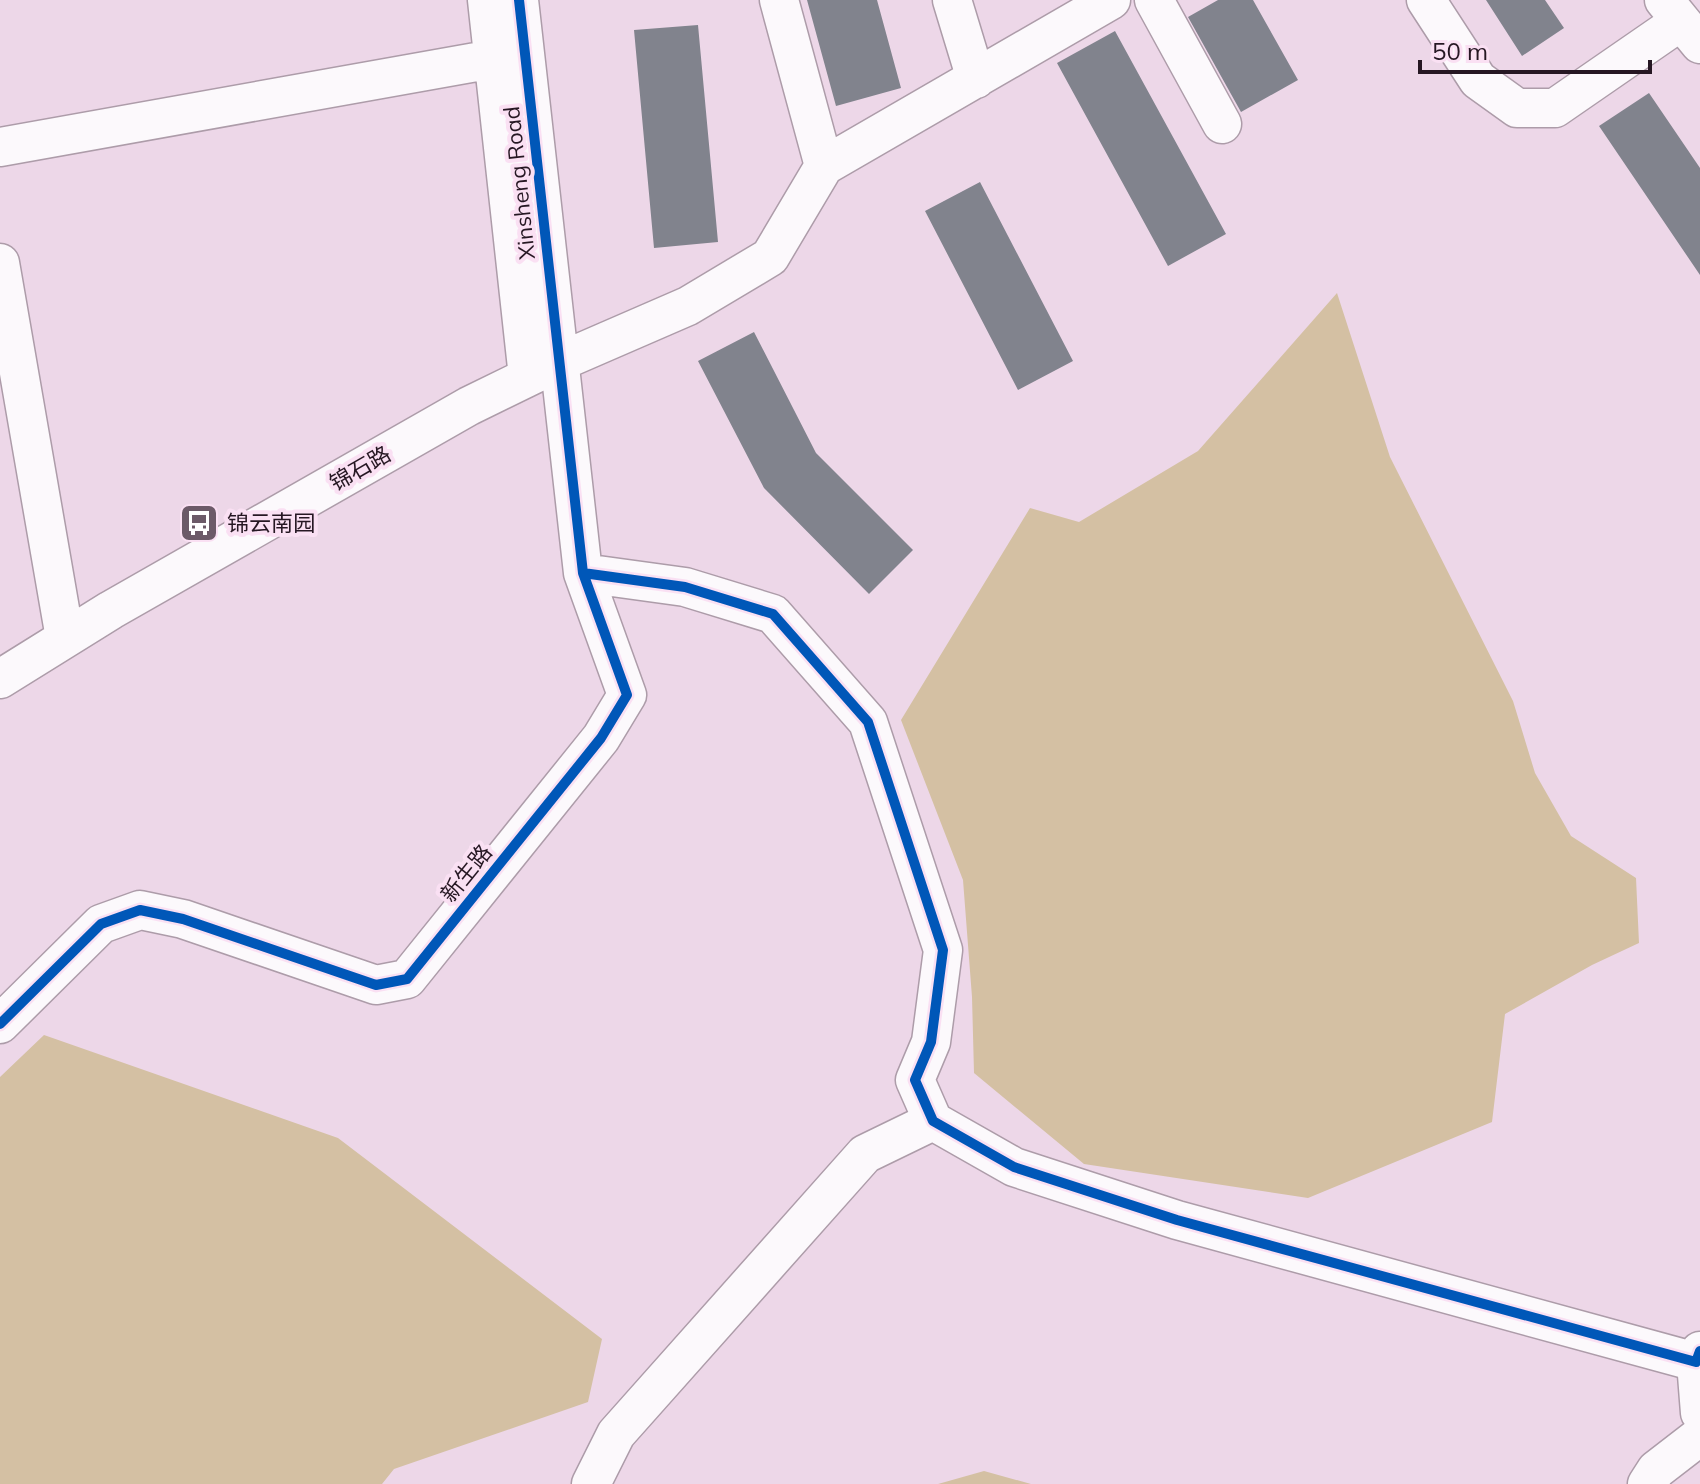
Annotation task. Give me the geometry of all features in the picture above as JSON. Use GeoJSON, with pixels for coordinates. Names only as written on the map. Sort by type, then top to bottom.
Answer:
{"type":"FeatureCollection","features":[{"type":"Feature","properties":{"kind":"street","name":"Xinsheng Road"},"geometry":{"type":"LineString","coordinates":[[487,0],[493,59],[544,369]]}},
{"type":"Feature","properties":{"kind":"street","name":"Xinsheng Road"},"geometry":{"type":"LineString","coordinates":[[519,0],[544,369]]}},
{"type":"Feature","properties":{"kind":"street"},"geometry":{"type":"LineString","coordinates":[[779,0],[824,166],[1111,0]]}},
{"type":"Feature","properties":{"kind":"street"},"geometry":{"type":"LineString","coordinates":[[952,0],[976,79]]}},
{"type":"Feature","properties":{"kind":"street"},"geometry":{"type":"LineString","coordinates":[[1154,0],[1222,124]]}},
{"type":"Feature","properties":{"kind":"street"},"geometry":{"type":"LineString","coordinates":[[1426,0],[1478,80],[1517,108],[1555,108],[1682,22]]}},
{"type":"Feature","properties":{"kind":"street"},"geometry":{"type":"LineString","coordinates":[[0,147],[493,59]]}},
{"type":"Feature","properties":{"kind":"street","name":"锦石路"},"geometry":{"type":"LineString","coordinates":[[0,679],[65,638],[441,421],[544,369],[688,306],[770,257],[824,166]]}},
{"type":"Feature","properties":{"kind":"street"},"geometry":{"type":"LineString","coordinates":[[0,263],[65,638]]}},
{"type":"Feature","properties":{"kind":"street","name":"新生路"},"geometry":{"type":"LineString","coordinates":[[0,1024],[101,924],[140,910],[183,919],[376,985],[407,979],[601,738],[627,695],[583,573],[544,369]]}},
{"type":"Feature","properties":{"kind":"street"},"geometry":{"type":"LineString","coordinates":[[583,573],[685,587],[773,614],[868,722],[943,950],[931,1042],[915,1080],[933,1121],[1014,1167],[1177,1220],[1698,1357],[1700,1413]]}},
{"type":"Feature","properties":{"kind":"street"},"geometry":{"type":"LineString","coordinates":[[591,1484],[616,1434],[865,1154],[933,1121]]}},
{"type":"Feature","properties":{"kind":"street"},"geometry":{"type":"LineString","coordinates":[[1647,1484],[1656,1470],[1700,1436]]}},
{"type":"Feature","properties":{"kind":"shaded area"},"geometry":{"type":"Polygon","coordinates":[[[1337,293],[1390,457],[1513,701],[1535,773],[1571,836],[1636,878],[1639,943],[1592,965],[1505,1014],[1492,1122],[1308,1198],[1084,1164],[974,1073],[963,880],[901,720],[1030,508],[1079,522],[1198,451],[1337,293]]]}},
{"type":"Feature","properties":{"kind":"shaded area"},"geometry":{"type":"Polygon","coordinates":[[[44,1035],[338,1138],[602,1339],[588,1402],[394,1469],[382,1484],[0,1484],[0,1077],[44,1035]]]}},
{"type":"Feature","properties":{"kind":"shaded area"},"geometry":{"type":"Polygon","coordinates":[[[984,1471],[1031,1484],[938,1484],[984,1471]]]}},
{"type":"Feature","properties":{"kind":"building"},"geometry":{"type":"Polygon","coordinates":[[[807,0],[877,0],[901,88],[836,106],[807,0]]]}},
{"type":"Feature","properties":{"kind":"building"},"geometry":{"type":"Polygon","coordinates":[[[1218,0],[1253,0],[1298,80],[1241,112],[1188,17],[1218,0]]]}},
{"type":"Feature","properties":{"kind":"building"},"geometry":{"type":"Polygon","coordinates":[[[1486,0],[1545,0],[1564,28],[1522,56],[1486,0]]]}},
{"type":"Feature","properties":{"kind":"building"},"geometry":{"type":"Polygon","coordinates":[[[698,25],[718,242],[654,248],[634,30],[698,25]]]}},
{"type":"Feature","properties":{"kind":"building"},"geometry":{"type":"Polygon","coordinates":[[[1115,31],[1226,234],[1168,266],[1057,63],[1115,31]]]}},
{"type":"Feature","properties":{"kind":"building"},"geometry":{"type":"Polygon","coordinates":[[[1649,93],[1700,168],[1700,275],[1599,126],[1649,93]]]}},
{"type":"Feature","properties":{"kind":"building"},"geometry":{"type":"Polygon","coordinates":[[[980,182],[1073,361],[1018,390],[925,211],[980,182]]]}},
{"type":"Feature","properties":{"kind":"building"},"geometry":{"type":"Polygon","coordinates":[[[754,332],[816,453],[913,550],[869,594],[764,488],[698,361],[754,332]]]}},
{"type":"Feature","properties":{"kind":"cycle path"},"geometry":{"type":"LineString","coordinates":[[0,1024],[101,924],[140,910],[183,919],[376,985],[407,979],[601,738],[627,695],[583,573],[519,0]]}},
{"type":"Feature","properties":{"kind":"cycle path"},"geometry":{"type":"LineString","coordinates":[[583,573],[685,587],[773,614],[868,722],[943,950],[931,1042],[915,1080],[933,1121],[1014,1167],[1177,1220],[1696,1362],[1700,1351]]}},
{"type":"Feature","properties":{"kind":"place","name":"锦云南园"},"geometry":{"type":"Point","coordinates":[199,523]}}]}
